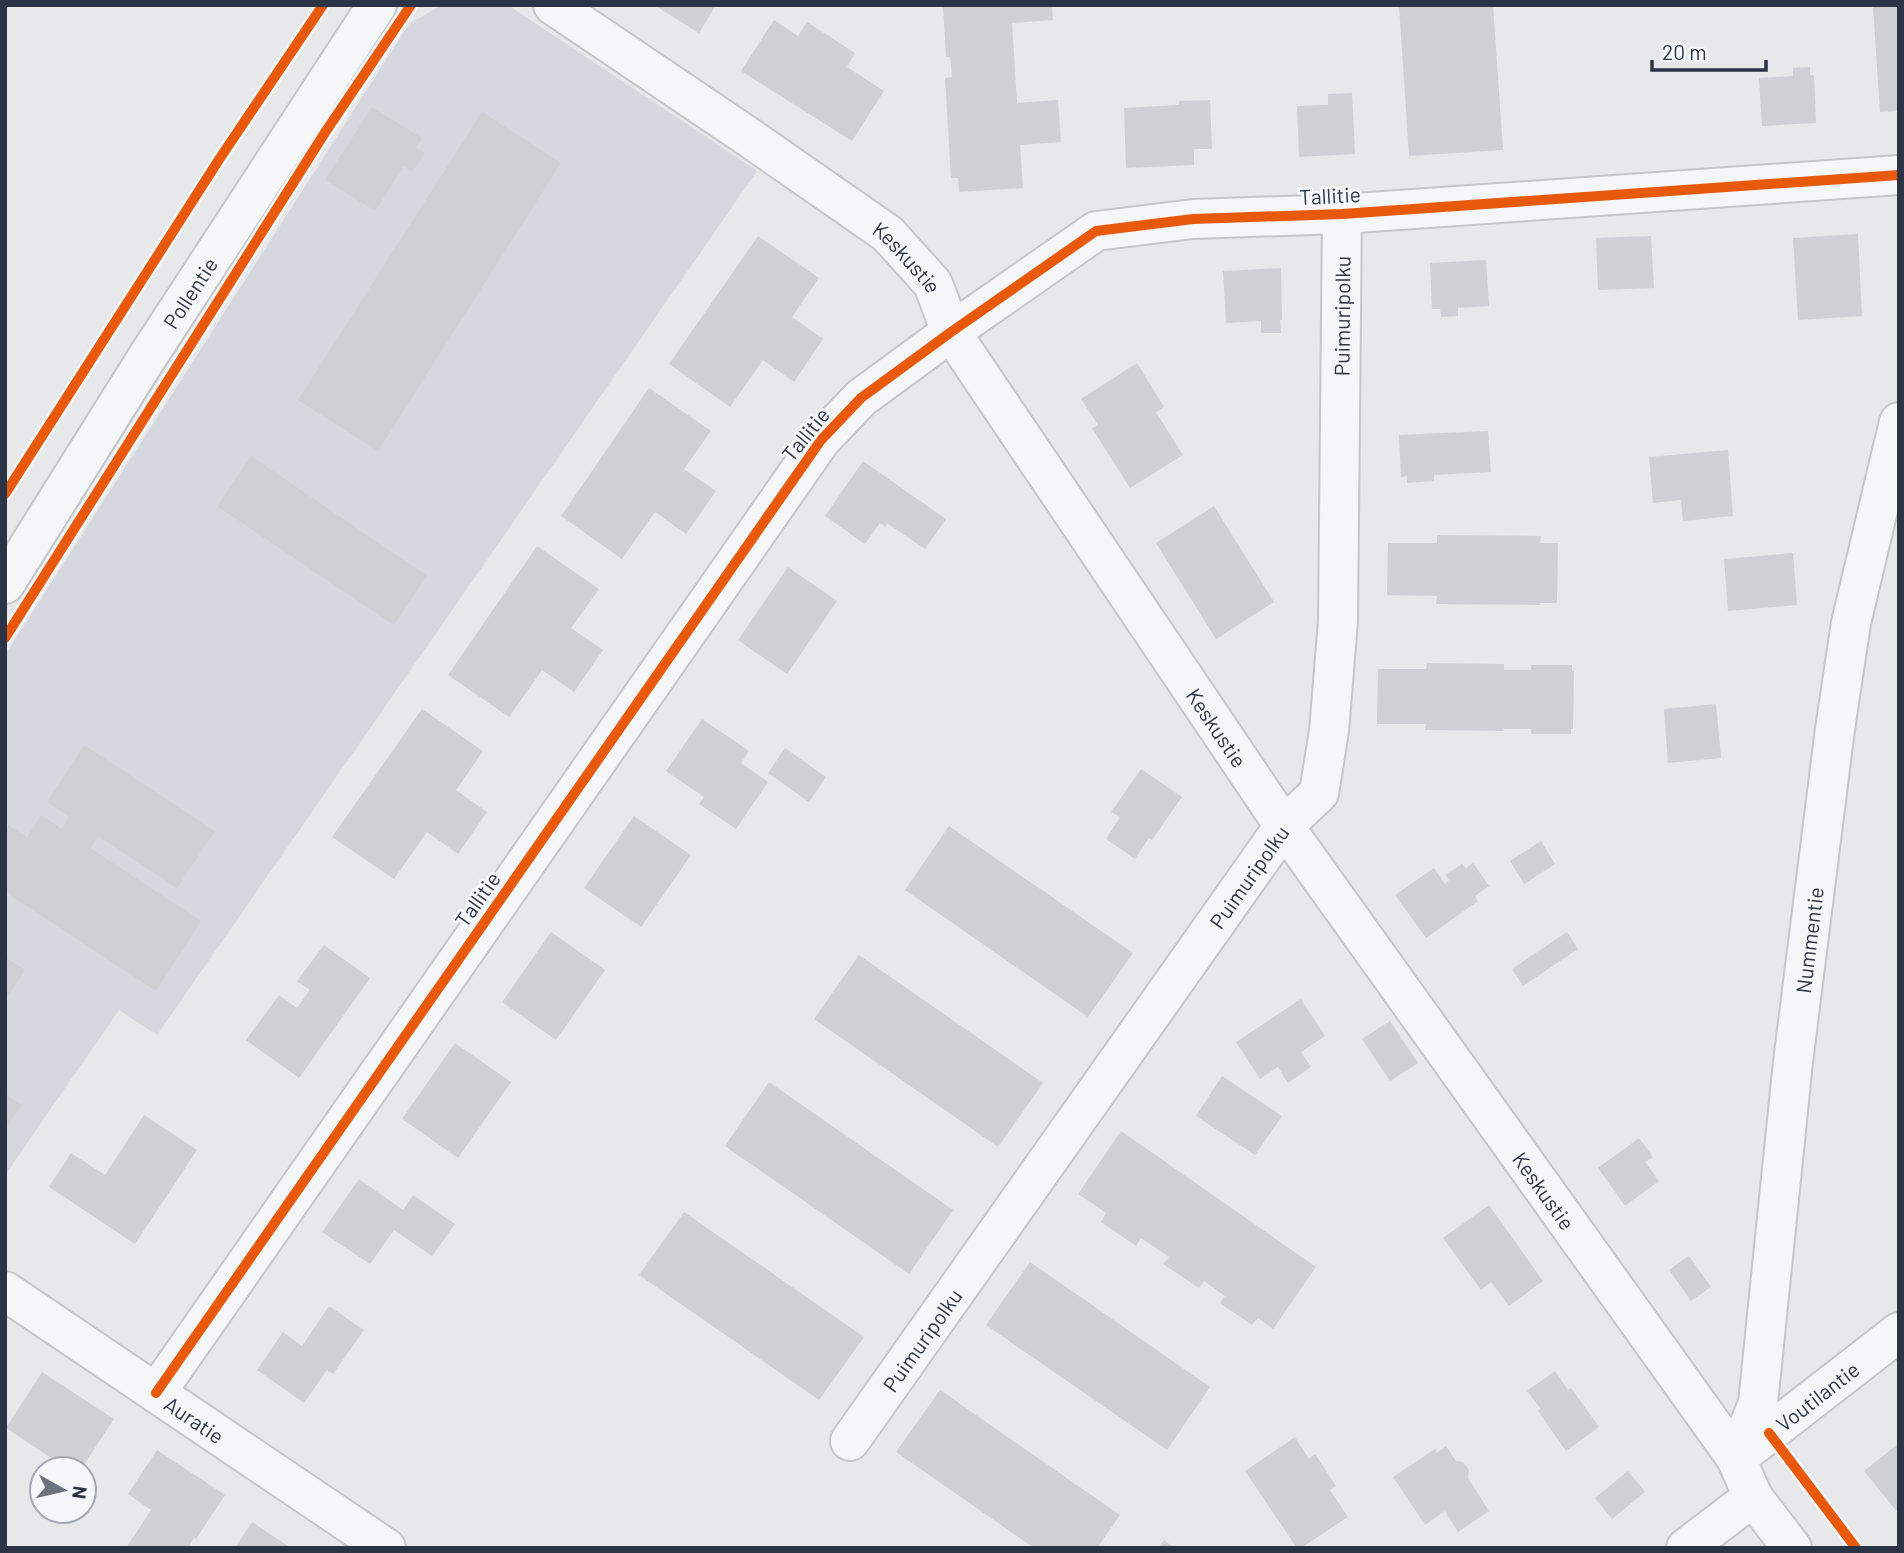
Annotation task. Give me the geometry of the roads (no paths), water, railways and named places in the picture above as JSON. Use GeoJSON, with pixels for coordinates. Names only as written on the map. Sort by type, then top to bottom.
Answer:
{"type":"FeatureCollection","features":[{"type":"Feature","properties":{"kind":"street","name":"Pollentie"},"geometry":{"type":"LineString","coordinates":[[5,584],[146,359],[377,5]]}},
{"type":"Feature","properties":{"kind":"street","name":"Keskustie"},"geometry":{"type":"LineString","coordinates":[[553,5],[888,234],[933,284],[951,332],[1284,826],[1736,1458],[1753,1497],[1792,1548]]}},
{"type":"Feature","properties":{"kind":"street","name":"Tallitie"},"geometry":{"type":"LineString","coordinates":[[156,1393],[821,440],[861,398],[951,332],[1096,231],[1194,219],[1342,214],[1899,175]]}},
{"type":"Feature","properties":{"kind":"street","name":"Puimuripolku"},"geometry":{"type":"LineString","coordinates":[[850,1441],[1284,826],[1319,793],[1329,731],[1338,621],[1342,214]]}},
{"type":"Feature","properties":{"kind":"street","name":"Nummentie"},"geometry":{"type":"LineString","coordinates":[[1736,1458],[1758,1403],[1793,1062],[1851,624],[1899,422]]}},
{"type":"Feature","properties":{"kind":"street","name":"Auratie"},"geometry":{"type":"LineString","coordinates":[[5,1291],[386,1548]]}},
{"type":"Feature","properties":{"kind":"street","name":"Voutilantie"},"geometry":{"type":"LineString","coordinates":[[1736,1458],[1899,1332]]}},
{"type":"Feature","properties":{"kind":"street"},"geometry":{"type":"LineString","coordinates":[[1686,1548],[1753,1497]]}}]}
